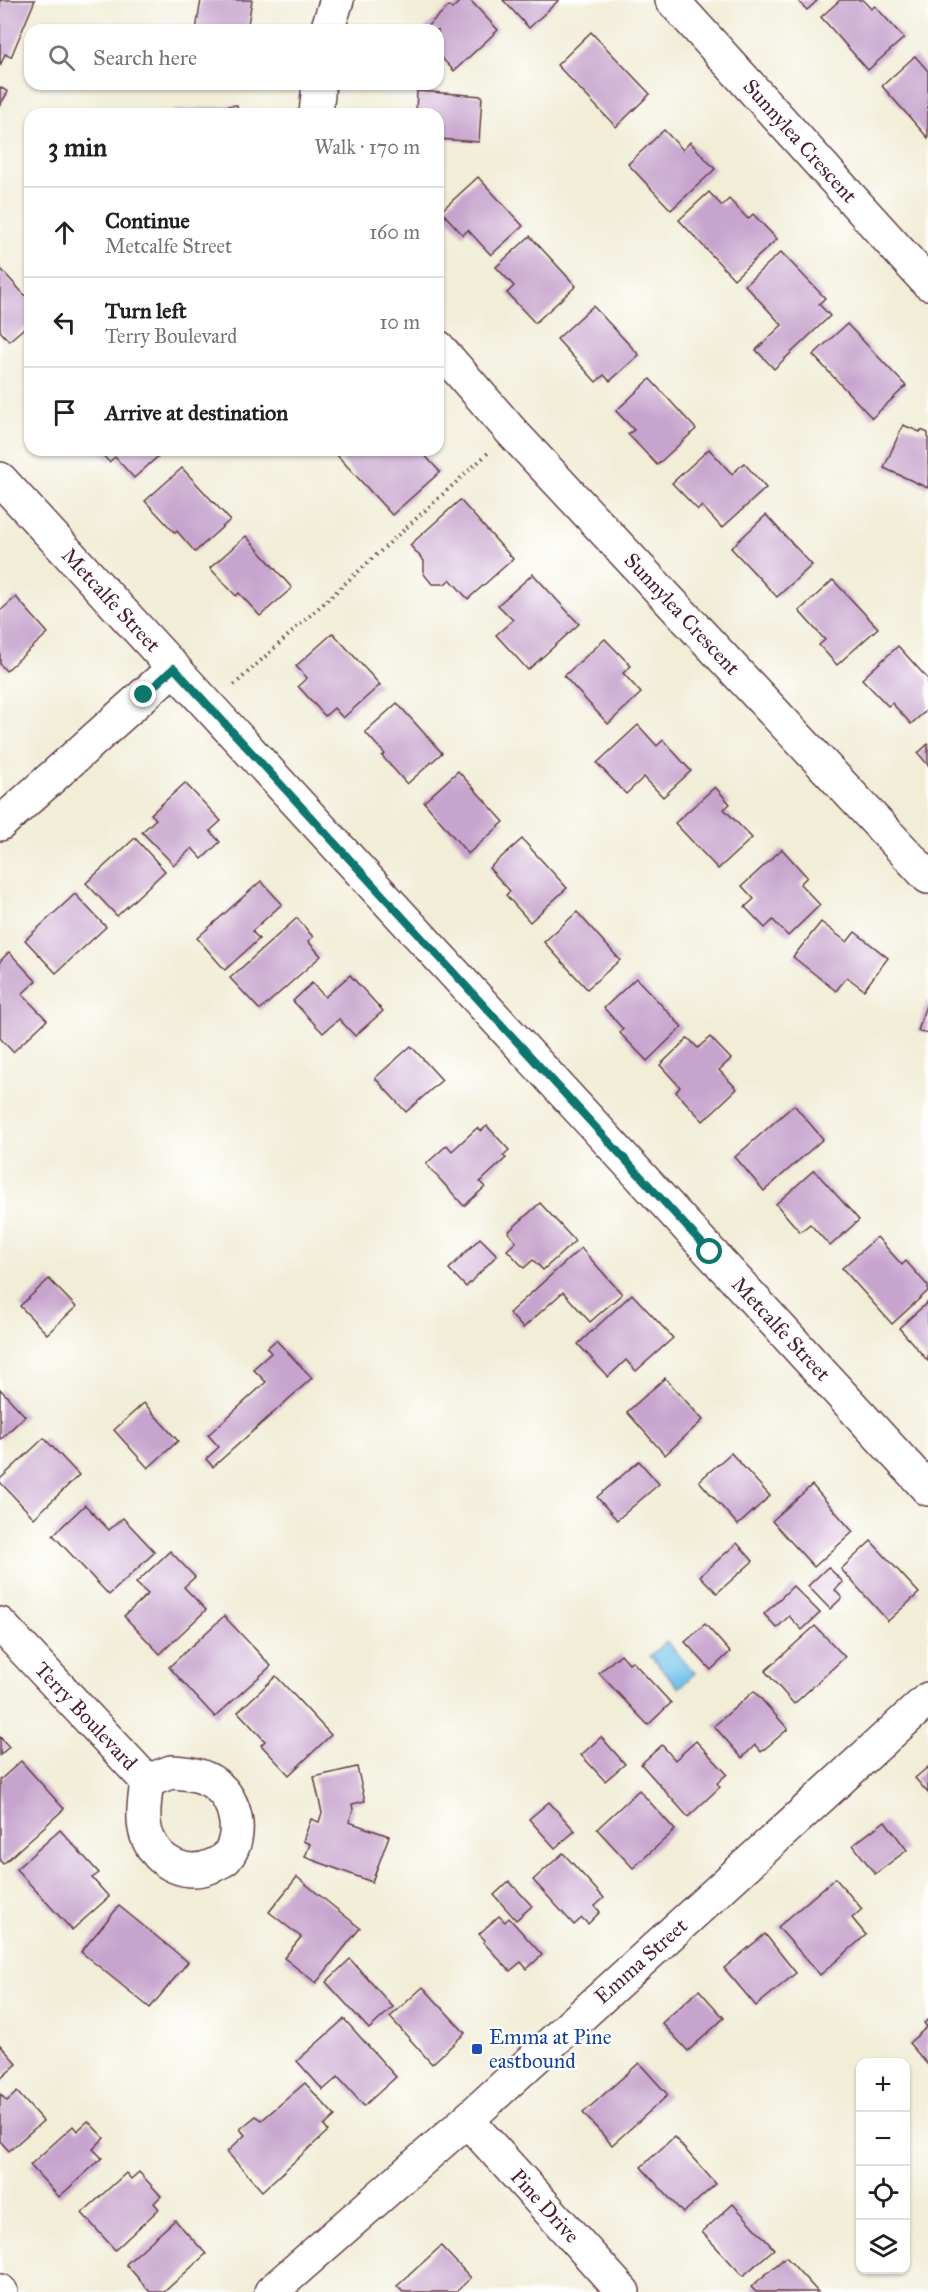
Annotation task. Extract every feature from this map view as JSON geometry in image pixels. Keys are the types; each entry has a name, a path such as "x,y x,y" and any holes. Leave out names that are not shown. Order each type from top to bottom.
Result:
{"street":[{"path":"329,24 337,0"},
{"name":"Sunnylea Crescent","path":"672,0 928,283"},
{"path":"317,108 318,90"},
{"name":"Sunnylea Crescent","path":"444,354 520,440 928,877"},
{"name":"Metcalfe Street","path":"0,479 928,1489"},
{"path":"0,824 174,668"},
{"name":"Terry Boulevard","path":"0,1624 147,1781"},
{"name":"Emma Street","path":"271,2292 467,2120 928,1699"},
{"name":"Pine Drive","path":"467,2120 624,2292"}],"path":[{"path":"234,685 495,446"}],"water":[{"path":"666,1641 695,1673 679,1688 650,1656"}],"building":[{"path":"0,0 35,0 11,57 5,54 0,66"},
{"path":"201,0 252,0 248,24 197,24"},
{"path":"461,0 470,0 498,30 454,71 444,60 444,24 430,24 449,6 452,9"},
{"path":"503,0 559,0 529,28"},
{"path":"797,0 818,0 807,10"},
{"path":"840,0 863,0 871,9 875,6 904,38 868,70 821,17"},
{"path":"591,32 650,94 616,127 557,65"},
{"path":"915,56 928,71 928,138 882,86"},
{"path":"0,87 8,92 0,105"},
{"path":"417,91 482,96 479,142 444,139 444,108 416,108"},
{"path":"237,105 237,108 205,108"},
{"path":"664,130 683,150 690,142 715,169 671,210 628,164"},
{"path":"478,177 523,226 491,255 468,230 463,235 444,214 444,208"},
{"path":"709,192 722,206 729,199 748,219 753,214 777,239 734,279 679,220"},
{"path":"530,236 576,286 535,323 507,293 514,286 496,267"},
{"path":"781,252 825,298 819,304 830,316 774,369 756,350 782,325 745,285"},
{"path":"0,268 24,294 24,328 9,341 0,331"},
{"path":"593,306 639,355 610,381 604,375 596,382 557,339"},
{"path":"847,324 906,386 872,418 813,355"},
{"path":"650,379 696,429 657,465 628,434 634,430 616,411"},
{"path":"903,425 928,433 928,488 884,468"},
{"path":"709,449 732,474 744,463 766,488 722,528 702,506 698,510 672,483"},
{"path":"104,456 158,456 134,478 115,457 109,462"},
{"path":"338,456 425,456 440,472 392,515"},
{"path":"182,468 230,520 195,552 177,531 175,533 145,501"},
{"path":"460,500 513,559 468,599 450,579 445,584 432,584 424,574 424,561 410,545"},
{"path":"766,515 812,565 777,597 731,548"},
{"path":"246,536 292,588 260,616 239,593 236,596 210,568"},
{"path":"533,574 579,624 528,670 496,635 513,620 498,605"},
{"path":"833,580 878,628 837,665 819,645 825,640 799,611"},
{"path":"16,597 48,633 6,671 0,664 0,611"},
{"path":"333,633 380,685 343,718 334,708 325,716 298,686 307,678 296,666"},
{"path":"605,639 631,666 623,673 641,693 608,724 564,676"},
{"path":"898,646 928,679 928,709 911,724 892,703 888,706 862,679"},
{"path":"397,703 442,753 407,784 382,756 385,754 365,732"},
{"path":"638,725 657,746 663,740 691,771 663,797 644,777 626,794 597,763"},
{"path":"928,744 928,765 918,753"},
{"path":"458,771 504,822 468,854 424,802"},
{"path":"185,783 221,821 210,831 220,842 202,859 192,848 174,865 142,832 156,819 151,814"},
{"path":"715,787 730,804 724,809 752,838 718,869 675,823"},
{"path":"135,838 165,871 117,916 86,883"},
{"path":"522,839 567,888 530,922 506,895 510,891 489,868"},
{"path":"782,849 807,877 800,884 820,905 788,936 773,920 765,928 745,907 754,899 742,886"},
{"path":"261,881 282,904 252,931 259,939 225,970 197,938"},
{"path":"75,894 106,927 56,973 25,940"},
{"path":"577,912 620,960 587,989 544,942"},
{"path":"297,918 313,937 308,941 321,956 260,1010 230,978"},
{"path":"821,922 847,942 855,932 888,958 864,990 847,977 836,991 793,957"},
{"path":"9,952 36,981 22,994 47,1020 13,1052 0,1038 0,961"},
{"path":"350,975 383,1011 355,1036 339,1019 323,1033 293,1001 312,983 325,997"},
{"path":"636,978 682,1027 647,1061 620,1033 623,1029 604,1008"},
{"path":"928,998 928,1033 918,1031"},
{"path":"710,1037 731,1059 719,1070 737,1089 703,1121 676,1092 680,1087 660,1065 688,1038 698,1048"},
{"path":"411,1046 442,1080 406,1112 375,1078"},
{"path":"794,1105 823,1139 764,1191 735,1157"},
{"path":"487,1126 509,1150 503,1156 506,1158 480,1182 485,1187 464,1206 426,1164 447,1145 452,1151 477,1128 481,1131"},
{"path":"814,1170 859,1220 830,1246 810,1224 800,1232 776,1204"},
{"path":"540,1203 575,1241 543,1270 533,1260 524,1268 507,1250 516,1242 508,1232"},
{"path":"877,1237 902,1265 906,1261 928,1286 928,1291 892,1324 842,1268"},
{"path":"480,1238 497,1255 466,1287 449,1269"},
{"path":"581,1248 622,1294 590,1322 563,1292 523,1328 509,1313"},
{"path":"49,1279 76,1307 47,1334 20,1306"},
{"path":"632,1294 673,1338 636,1371 626,1360 608,1377 578,1344"},
{"path":"928,1302 928,1361 899,1328"},
{"path":"276,1340 312,1378 213,1467 206,1459 219,1447 208,1435 266,1382 253,1369 271,1353 267,1348"},
{"path":"665,1378 703,1420 665,1455 627,1412"},
{"path":"0,1389 25,1416 0,1440"},
{"path":"144,1403 178,1441 148,1468 114,1430"},
{"path":"44,1438 79,1475 34,1518 0,1482 0,1479"},
{"path":"731,1453 770,1496 738,1525 699,1481"},
{"path":"639,1461 659,1484 617,1520 597,1497"},
{"path":"812,1485 853,1532 814,1567 772,1521"},
{"path":"85,1505 109,1530 123,1518 155,1552 109,1595 53,1535"},
{"path":"871,1541 919,1593 888,1621 841,1569"},
{"path":"737,1543 753,1561 717,1593 700,1576"},
{"path":"170,1551 195,1577 184,1587 206,1610 160,1654 124,1616 148,1594 136,1583"},
{"path":"828,1567 843,1582 835,1590 842,1598 830,1609 808,1586"},
{"path":"793,1586 820,1613 802,1630 789,1616 777,1628 764,1614"},
{"path":"224,1616 271,1666 215,1717 169,1667"},
{"path":"705,1624 730,1652 711,1670 685,1642"},
{"path":"815,1626 845,1657 794,1704 765,1671"},
{"path":"621,1654 629,1663 632,1661 671,1703 648,1725 599,1673"},
{"path":"276,1676 331,1735 289,1775 261,1745 265,1741 238,1712"},
{"path":"754,1691 788,1729 761,1752 755,1745 742,1758 714,1726"},
{"path":"0,1737 9,1747 0,1755"},
{"path":"601,1737 625,1764 605,1781 581,1755"},
{"path":"696,1741 727,1774 717,1783 720,1787 688,1817 641,1764 662,1745 675,1760"},
{"path":"21,1761 64,1809 3,1864 0,1861 0,1780"},
{"path":"357,1767 365,1801 352,1804 353,1810 349,1822 389,1836 372,1882 305,1857 310,1844 303,1841 311,1819 319,1822 322,1813 314,1777"},
{"path":"928,1767 928,1793 915,1778"},
{"path":"639,1790 675,1830 633,1868 597,1829"},
{"path":"549,1802 575,1831 555,1848 529,1819"},
{"path":"885,1821 907,1850 875,1874 853,1845"},
{"path":"60,1830 99,1873 92,1878 109,1897 72,1930 16,1869"},
{"path":"563,1853 604,1898 595,1906 600,1912 588,1924 582,1918 574,1925 533,1880"},
{"path":"297,1877 360,1928 316,1983 284,1958 301,1937 269,1912"},
{"path":"835,1878 862,1909 852,1918 866,1935 820,1975 778,1927"},
{"path":"509,1881 532,1906 516,1920 494,1895"},
{"path":"119,1906 188,1962 150,2008 81,1952"},
{"path":"499,1916 505,1922 509,1918 542,1955 527,1969 521,1962 510,1971 483,1942 485,1940 479,1934"},
{"path":"765,1934 796,1973 756,2006 724,1968"},
{"path":"350,1959 393,2007 369,2029 326,1982"},
{"path":"423,1987 465,2033 432,2064 390,2017"},
{"path":"699,1990 724,2018 688,2051 662,2023"},
{"path":"344,2019 396,2077 364,2106 338,2077 323,2090 297,2061"},
{"path":"928,2020 928,2065 909,2043 927,2027 924,2023"},
{"path":"0,2045 17,2064 0,2079"},
{"path":"639,2063 668,2095 612,2145 583,2113"},
{"path":"305,2083 335,2116 324,2126 328,2131 262,2191 227,2152 245,2135 240,2129 256,2116 262,2120"},
{"path":"17,2092 43,2121 9,2151 0,2141 0,2094 7,2101"},
{"path":"88,2121 104,2138 93,2149 102,2158 59,2197 30,2165 73,2126 77,2131"},
{"path":"674,2137 716,2184 683,2213 641,2167"},
{"path":"139,2172 161,2196 154,2203 159,2209 115,2250 82,2213 126,2173 131,2179"},
{"path":"733,2204 774,2249 743,2276 702,2232"},
{"path":"175,2220 206,2254 164,2292 150,2292 126,2264"},
{"path":"441,2246 471,2278 456,2292 403,2292 397,2286"},
{"path":"786,2257 818,2292 756,2292 751,2287"}],"place":[{"name":"Emma at Pine eastbound","path":"477,2049"}],"route":[{"path":"144,695 174,668 710,1252"}]}
